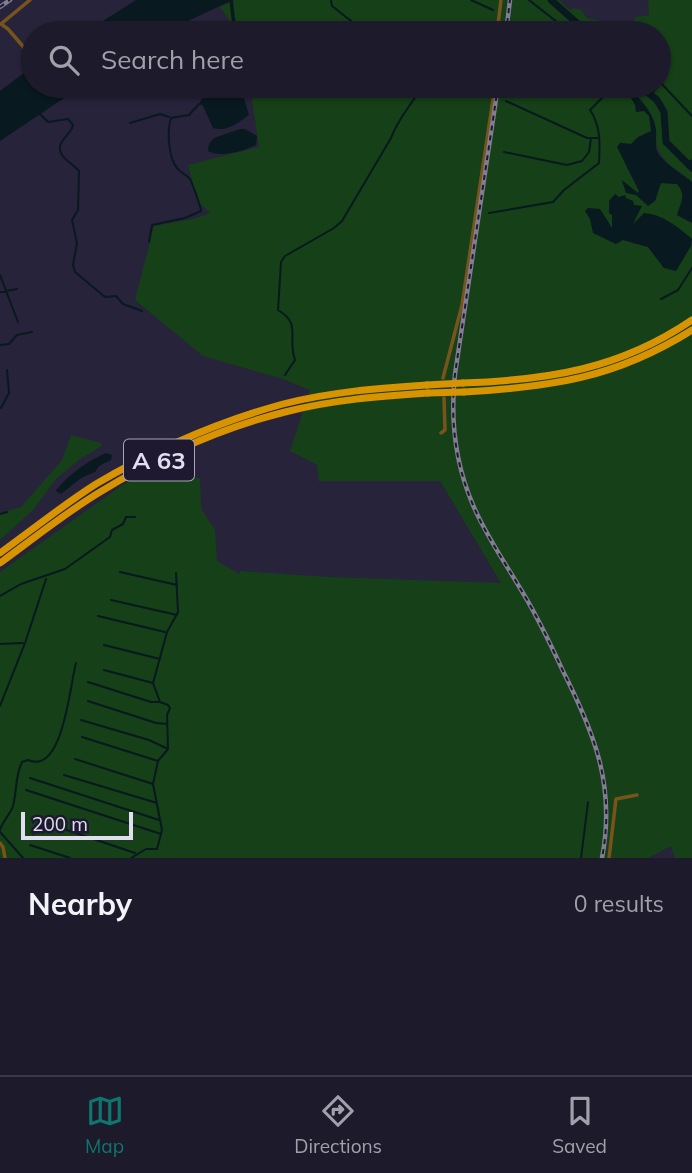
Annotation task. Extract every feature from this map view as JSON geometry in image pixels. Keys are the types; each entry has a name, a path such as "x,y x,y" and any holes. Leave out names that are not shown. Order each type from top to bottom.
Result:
{"highway":[{"name":"A 63","path":"0,563 99,492 162,458 223,431 274,415 338,402 533,379 586,370 635,353 692,320"},
{"name":"A 63","path":"0,552 95,485 158,451 220,425 284,404 385,388 537,386 587,377 638,359 692,330"}],"street":[{"path":"21,44 1,24 30,0"},
{"path":"498,21 501,0"},
{"path":"443,378 462,305 493,98"},
{"path":"441,433 445,430 443,398"},
{"path":"609,858 616,799 637,795"},
{"path":"0,843 5,858"}],"green space":[{"path":"235,0 559,0 570,10 581,10 587,18 602,21 230,21 220,7"},
{"path":"648,0 692,0 692,182 663,158 656,138 638,137 631,144 620,143 627,168 639,191 638,193 621,182 624,186 636,195 655,201 660,183 677,184 682,195 677,215 692,223 692,858 675,858 671,846 648,858 0,858 0,572 138,474 200,478 201,508 215,530 217,561 239,574 240,571 501,583 440,481 319,481 317,465 290,451 310,390 283,379 203,356 135,300 154,226 210,213 197,200 188,165 259,147 252,98 671,98 671,21 633,21 636,17 649,15","holes":["638,212 633,224 636,224 644,213 664,268 648,247 622,240 590,219 607,219 612,229 612,215"]},
{"path":"71,435 101,443 102,446 80,459 56,479 33,510 0,540 0,513 21,507 62,460"}],"shaded area":[{"path":"136,0 233,0 189,21 103,21"},
{"path":"21,75 21,98 64,98 0,141 0,91"},
{"path":"202,98 244,98 249,115 228,128 213,128 203,106 199,104"},
{"path":"631,98 639,98 652,117 659,154 692,182 692,223 677,215 682,195 677,184 661,183 655,201 648,206 636,195 626,193 622,180 638,193 639,191 617,147 620,143 631,144 651,131 649,116 644,111 636,112"},
{"path":"240,129 257,136 256,145 225,154 208,151 214,138"},
{"path":"615,194 619,197 625,195 634,205 642,206 633,224 644,213 651,214 670,222 692,239 691,246 676,271 664,268 648,247 623,240 616,244 593,233 585,211 588,208 600,209 612,228 609,201"},
{"path":"106,453 112,455 111,460 61,494 57,492 73,473"}],"waterway":[{"path":"231,0 234,21"},
{"path":"331,0 332,6 352,21"},
{"path":"471,0 493,10"},
{"path":"529,0 556,21"},
{"path":"551,0 575,21"},
{"path":"671,94 692,116"},
{"path":"285,375 295,360 292,326 278,310 281,262 285,256 342,221 414,98"},
{"path":"489,213 553,202 599,163 598,129 590,110 602,98"},
{"path":"655,98 664,112 666,142 692,168"},
{"path":"506,101 587,138 599,138"},
{"path":"149,242 152,225 185,218 201,211 190,179 178,170 174,163 169,136 171,118 189,115 199,104"},
{"path":"40,114 48,122 68,119 73,125 61,142 60,150 79,171 78,210 72,220 77,243 73,265 75,272 105,297 116,296 123,304 142,311"},
{"path":"130,123 160,114 169,117"},
{"path":"504,152 567,165 582,161 589,152 591,138"},
{"path":"688,163 692,161"},
{"path":"661,299 678,290 692,268"},
{"path":"0,275 18,322"},
{"path":"0,292 17,289"},
{"path":"0,345 9,344 17,335 32,332"},
{"path":"1,408 9,393 7,370"},
{"path":"0,514 7,512"},
{"path":"0,596 21,584 65,569 110,537 112,530 123,524 126,517 135,517"},
{"path":"120,572 177,585"},
{"path":"131,858 146,849 157,849 162,830 153,784 158,761 168,749 167,715 170,708 160,702 153,683 167,632 178,612 176,573"},
{"path":"0,706 46,579"},
{"path":"111,600 177,615"},
{"path":"98,616 165,632"},
{"path":"0,644 23,643"},
{"path":"104,645 160,659"},
{"path":"0,830 13,806 22,762 40,761 49,755 57,742 76,663"},
{"path":"104,670 153,683"},
{"path":"88,682 151,702 160,702"},
{"path":"88,701 156,723 167,724"},
{"path":"81,720 149,740 166,748"},
{"path":"82,737 158,761"},
{"path":"75,759 153,784"},
{"path":"64,775 157,803"},
{"path":"30,778 159,820"},
{"path":"26,790 161,834"},
{"path":"581,858 588,802"},
{"path":"40,821 135,853"},
{"path":"0,832 23,858"},
{"path":"30,845 70,858"}],"railway":[{"path":"0,7 10,0"},
{"path":"507,21 510,0"},
{"path":"496,98 455,374 455,441 462,473 478,516 539,621 584,715 604,783 606,832 602,858"}]}
